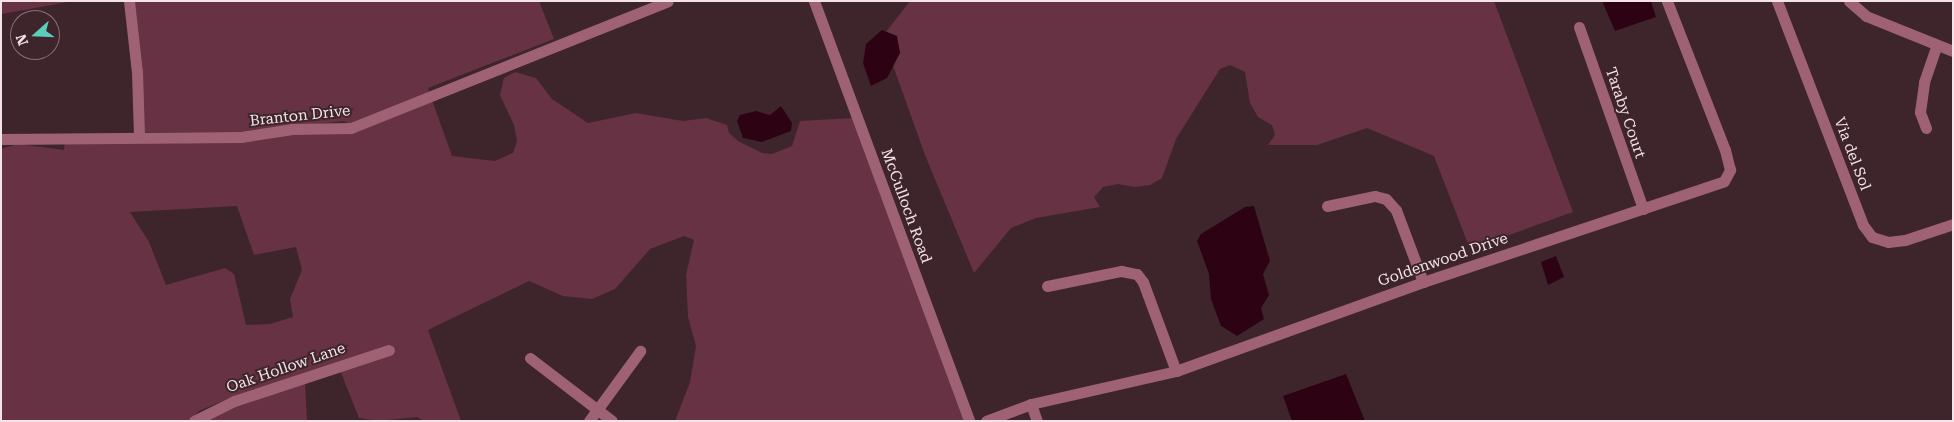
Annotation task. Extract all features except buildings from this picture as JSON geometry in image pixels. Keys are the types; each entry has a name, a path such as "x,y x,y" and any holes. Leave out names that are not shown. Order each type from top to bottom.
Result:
{"street":[{"path":"128,1 136,72 139,136"},
{"name":"Branton Drive","path":"1,139 139,136 241,137 292,129 351,128 668,1"},
{"name":"McCulloch Road","path":"814,1 969,421"},
{"name":"Goldenwood Drive","path":"986,421 1031,404 1176,372 1423,282 1724,181 1730,170 1668,1"},
{"name":"Via del Sol","path":"1777,1 1863,225 1872,236 1888,242 1905,240 1953,224"},
{"path":"1849,1 1866,16 1936,47 1953,51"},
{"name":"Taraby Court","path":"1578,27 1643,209"},
{"path":"1926,128 1920,112 1924,82 1936,47"},
{"path":"1327,206 1375,196 1386,199 1396,210 1423,282"},
{"path":"1047,286 1121,270 1137,274 1143,282 1176,372"},
{"name":"Oak Hollow Lane","path":"194,421 234,401 389,350"},
{"path":"589,421 640,351"},
{"path":"530,358 598,408 612,421"},
{"path":"1031,404 1037,421"}],"shaded area":[{"path":"1,1 73,1 24,10 10,10 10,13 2,14"},
{"path":"133,1 539,1 554,39 428,88 429,92 350,124 344,121 245,132 143,132"},
{"path":"910,1 1494,1 1573,212 1470,249 1434,156 1367,128 1317,145 1268,145 1275,135 1272,125 1258,117 1250,103 1245,72 1230,65 1220,69 1176,139 1162,178 1150,185 1135,187 1118,184 1103,187 1094,197 1100,207 1036,218 1011,228 974,273 925,155 890,57 886,32"},
{"path":"1602,1 1651,1 1656,17 1615,31"},
{"path":"882,30 897,36 900,53 887,78 871,86 863,63 866,44"},
{"path":"515,72 536,78 552,99 588,123 636,113 683,121 706,118 727,125 729,133 738,141 762,153 772,154 792,146 800,121 853,118 965,421 675,421 690,382 696,346 688,317 686,275 694,240 684,236 650,249 615,289 592,299 563,296 529,281 428,330 461,421 424,421 417,417 379,421 359,418 340,370 394,352 392,345 232,397 199,411 189,421 1,421 1,149 18,144 64,150 65,141 351,132 432,100 452,156 495,161 513,153 517,141 514,125 500,95 504,78","holes":["237,206 254,255 296,247 302,270 290,299 293,317 270,324 246,325 234,274 225,268 166,285 149,242 130,212"]},
{"path":"781,106 792,123 791,131 762,142 743,138 737,121 740,115 756,111 770,115"},
{"path":"1254,206 1270,261 1263,274 1269,295 1261,308 1264,319 1237,336 1221,326 1211,299 1209,274 1197,241 1201,234 1245,207"},
{"path":"1556,256 1564,277 1548,285 1541,262"},
{"path":"1346,374 1365,421 1292,421 1283,396"},
{"path":"305,381 307,421 200,421 235,404"}]}
